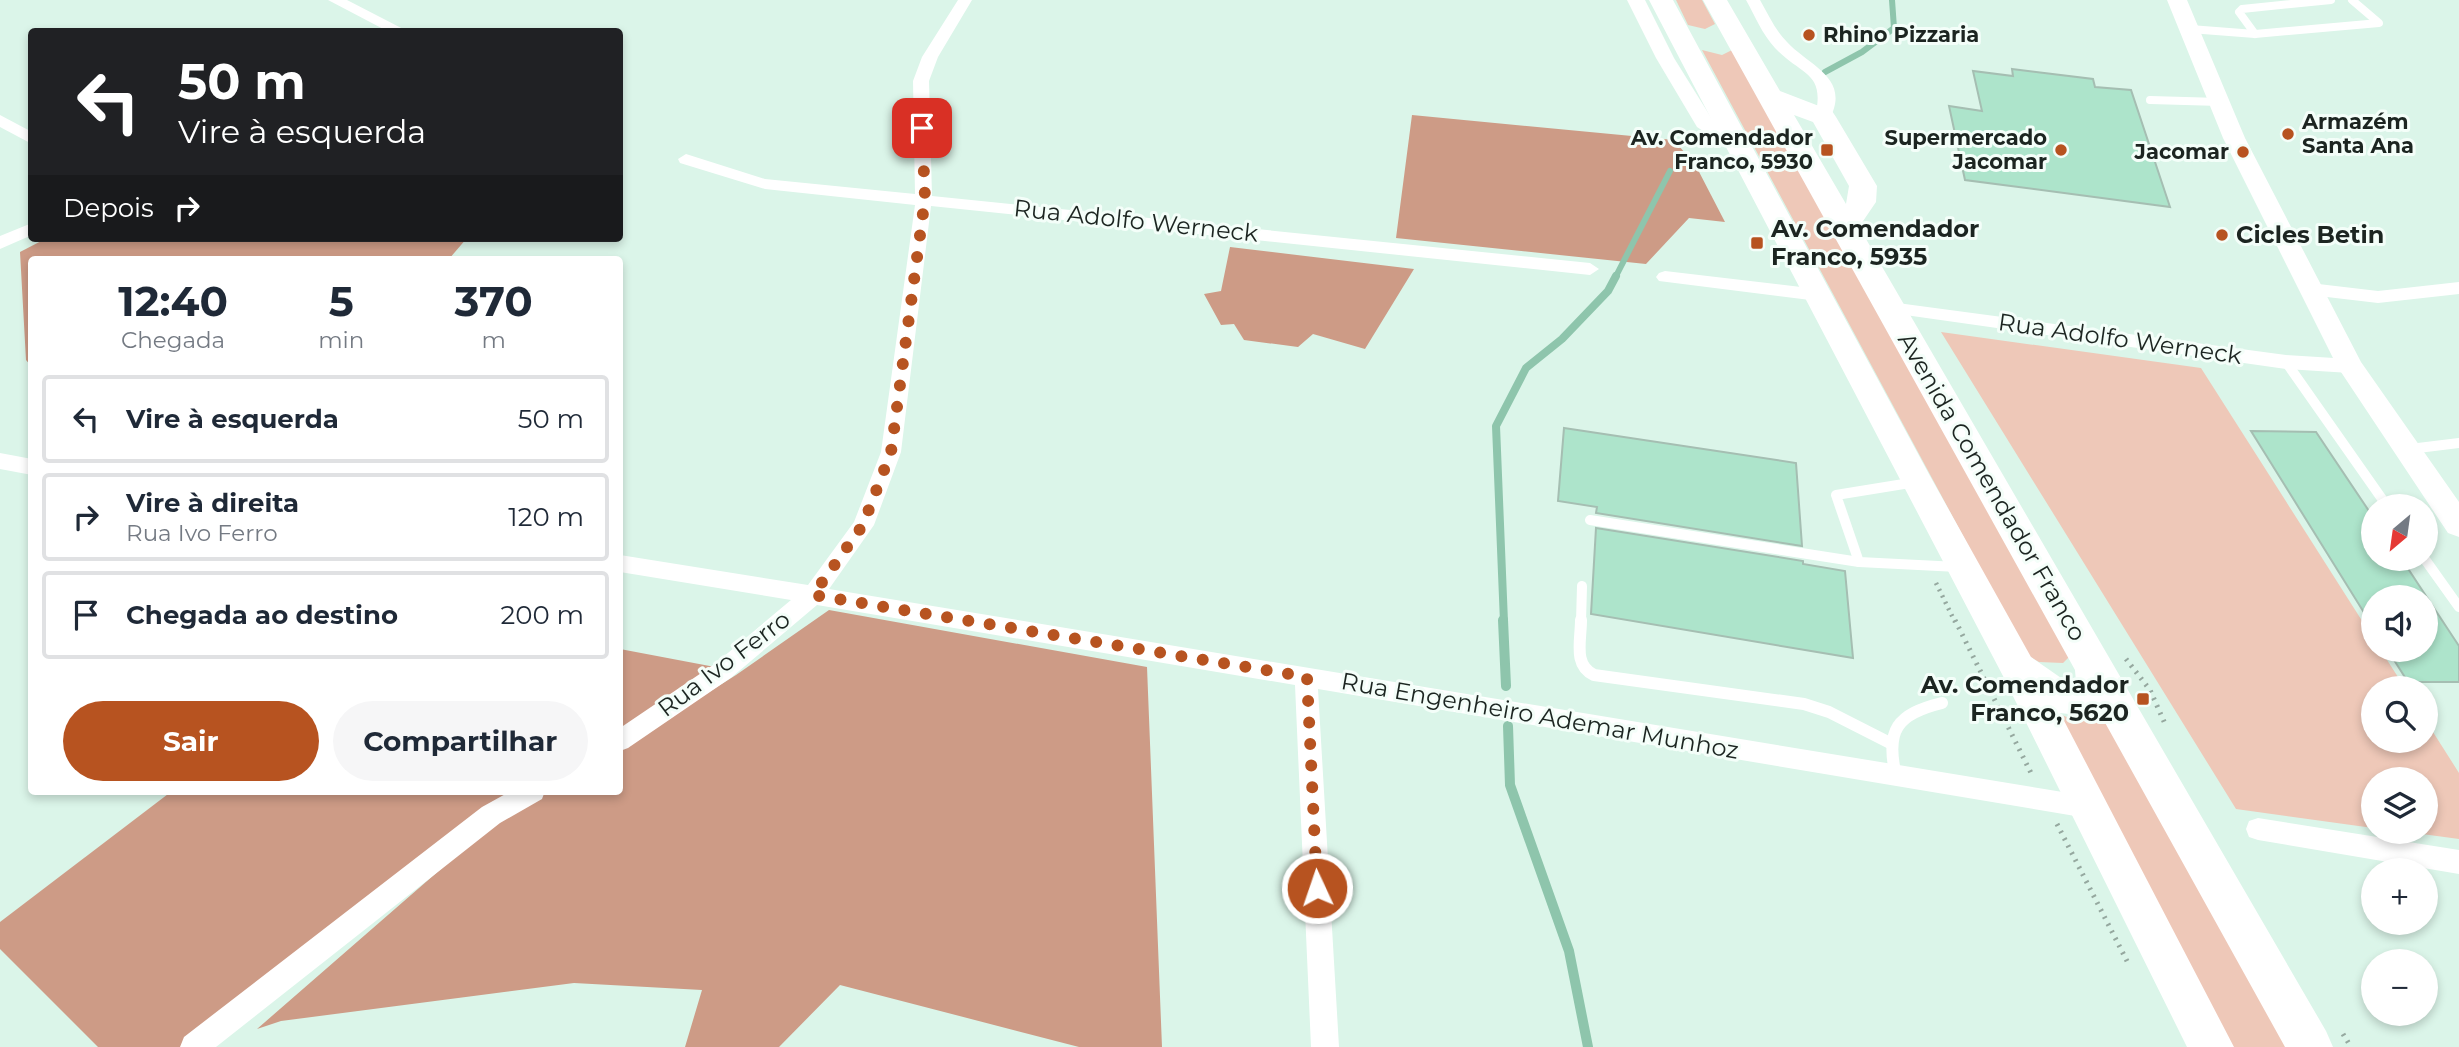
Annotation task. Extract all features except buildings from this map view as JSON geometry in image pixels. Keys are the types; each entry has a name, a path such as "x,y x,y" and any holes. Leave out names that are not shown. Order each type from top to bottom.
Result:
{"highway":[{"path":"1661,0 2016,666 2072,816 2211,1047"},
{"name":"Avenida Comendador Franco","path":"1715,0 1719,42 1769,96 2310,1047"},
{"path":"1680,36 1697,44 1719,42"},
{"path":"1769,96 1822,117 1863,186 1862,202 1844,227"},
{"path":"2016,666 2041,687 2057,696 2073,700 2089,696 2096,687 2094,667"}],"main road":[{"path":"2177,0 2234,138 2350,366 2459,524"}],"street":[{"path":"335,0 394,28"},
{"name":"Rua Ivo Ferro","path":"623,739 724,670 813,595 863,525 891,452 925,198 921,81 930,57 965,0"},
{"path":"1636,0 1665,58 1704,123 1737,145"},
{"path":"1753,0 1775,38 1786,50 1820,75 1827,86 1828,101 1822,117"},
{"path":"0,120 28,137"},
{"name":"Rua Adolfo Werneck","path":"686,159 765,184 925,198 1590,268"},
{"path":"0,243 28,230"},
{"path":"1665,277 1818,295"},
{"path":"2310,289 2378,297 2459,288"},
{"name":"Rua Adolfo Werneck","path":"1890,308 2286,362 2350,366"},
{"path":"0,461 28,466"},
{"name":"Rua Engenheiro Ademar Munhoz","path":"623,563 1896,776 2072,816"},
{"path":"1307,677 1325,1047"},
{"path":"194,1047 491,815 526,795"},
{"path":"2258,829 2459,862"}],"lane":[{"path":"2255,34 2239,12 2242,9 2331,0"},
{"path":"2190,29 2255,34 2379,23 2352,0"},
{"path":"2150,100 2220,102"},
{"path":"2286,362 2379,494"},
{"path":"2407,450 2459,443"},
{"path":"1859,562 1836,495 1916,482"},
{"path":"1590,520 1859,562 1961,567"},
{"path":"2433,571 2459,607"},
{"path":"1581,586 1580,663 1584,670 1594,675 1804,704 1829,712 1891,743"},
{"path":"1896,776 1891,743 1905,717 1914,710 1942,703"}],"path":[{"path":"2072,816 2133,973"}],"shaded area":[{"path":"1676,0 1702,0 1715,24 1705,29 1688,25"},
{"path":"1734,49 2072,654 2063,663 2039,662 2027,655 1702,50 1722,55"},
{"path":"1412,115 1674,140 1696,166 1725,222 1689,218 1646,264 1396,238"},
{"path":"39,242 464,242 452,256 28,256 28,362 20,252"},
{"path":"1230,247 1414,269 1365,349 1313,334 1298,347 1244,340 1234,324 1221,325 1204,294 1221,291"},
{"path":"1941,332 2201,368 2361,619 2361,662 2388,662 2397,676 2361,676 2361,753 2438,753 2438,740 2459,773 2459,839 2438,836 2438,767 2361,767 2361,826 2236,809"},
{"path":"829,610 1147,667 1162,1047 1079,1047 840,985 779,1047 685,1047 702,990 574,983 281,1021 257,1029 496,821 540,795 623,795 623,746 736,675"},
{"path":"623,650 715,667 623,729"},
{"path":"2056,712 2069,718 2087,721 2105,712 2292,1047 2230,1047"},
{"path":"167,795 514,795 184,1047 98,1047 0,949 0,922"}],"waterway":[{"path":"1825,72 1862,52 1894,28 1892,0"},
{"path":"1615,278 1670,171"},
{"path":"1504,622 1496,426 1526,368 1562,339 1608,291 1616,276"},
{"path":"1503,620 1506,686"},
{"path":"1508,726 1510,785 1569,951 1588,1047"}],"place":[{"name":"Rhino Pizzaria","path":"1809,35"},
{"name":"Armazém Santa Ana","path":"2288,134"},
{"name":"Av. Comendador Franco, 5930","path":"1827,150"},
{"name":"Supermercado Jacomar","path":"2061,150"},
{"name":"Jacomar","path":"2243,152"},
{"name":"Cicles Betin","path":"2222,235"},
{"name":"Av. Comendador Franco, 5935","path":"1757,243"},
{"name":"Av. Comendador Franco, 5620","path":"2143,699"}],"route":[{"path":"922,128 925,198 891,452 863,525 813,595 1307,677 1317,888"}]}
